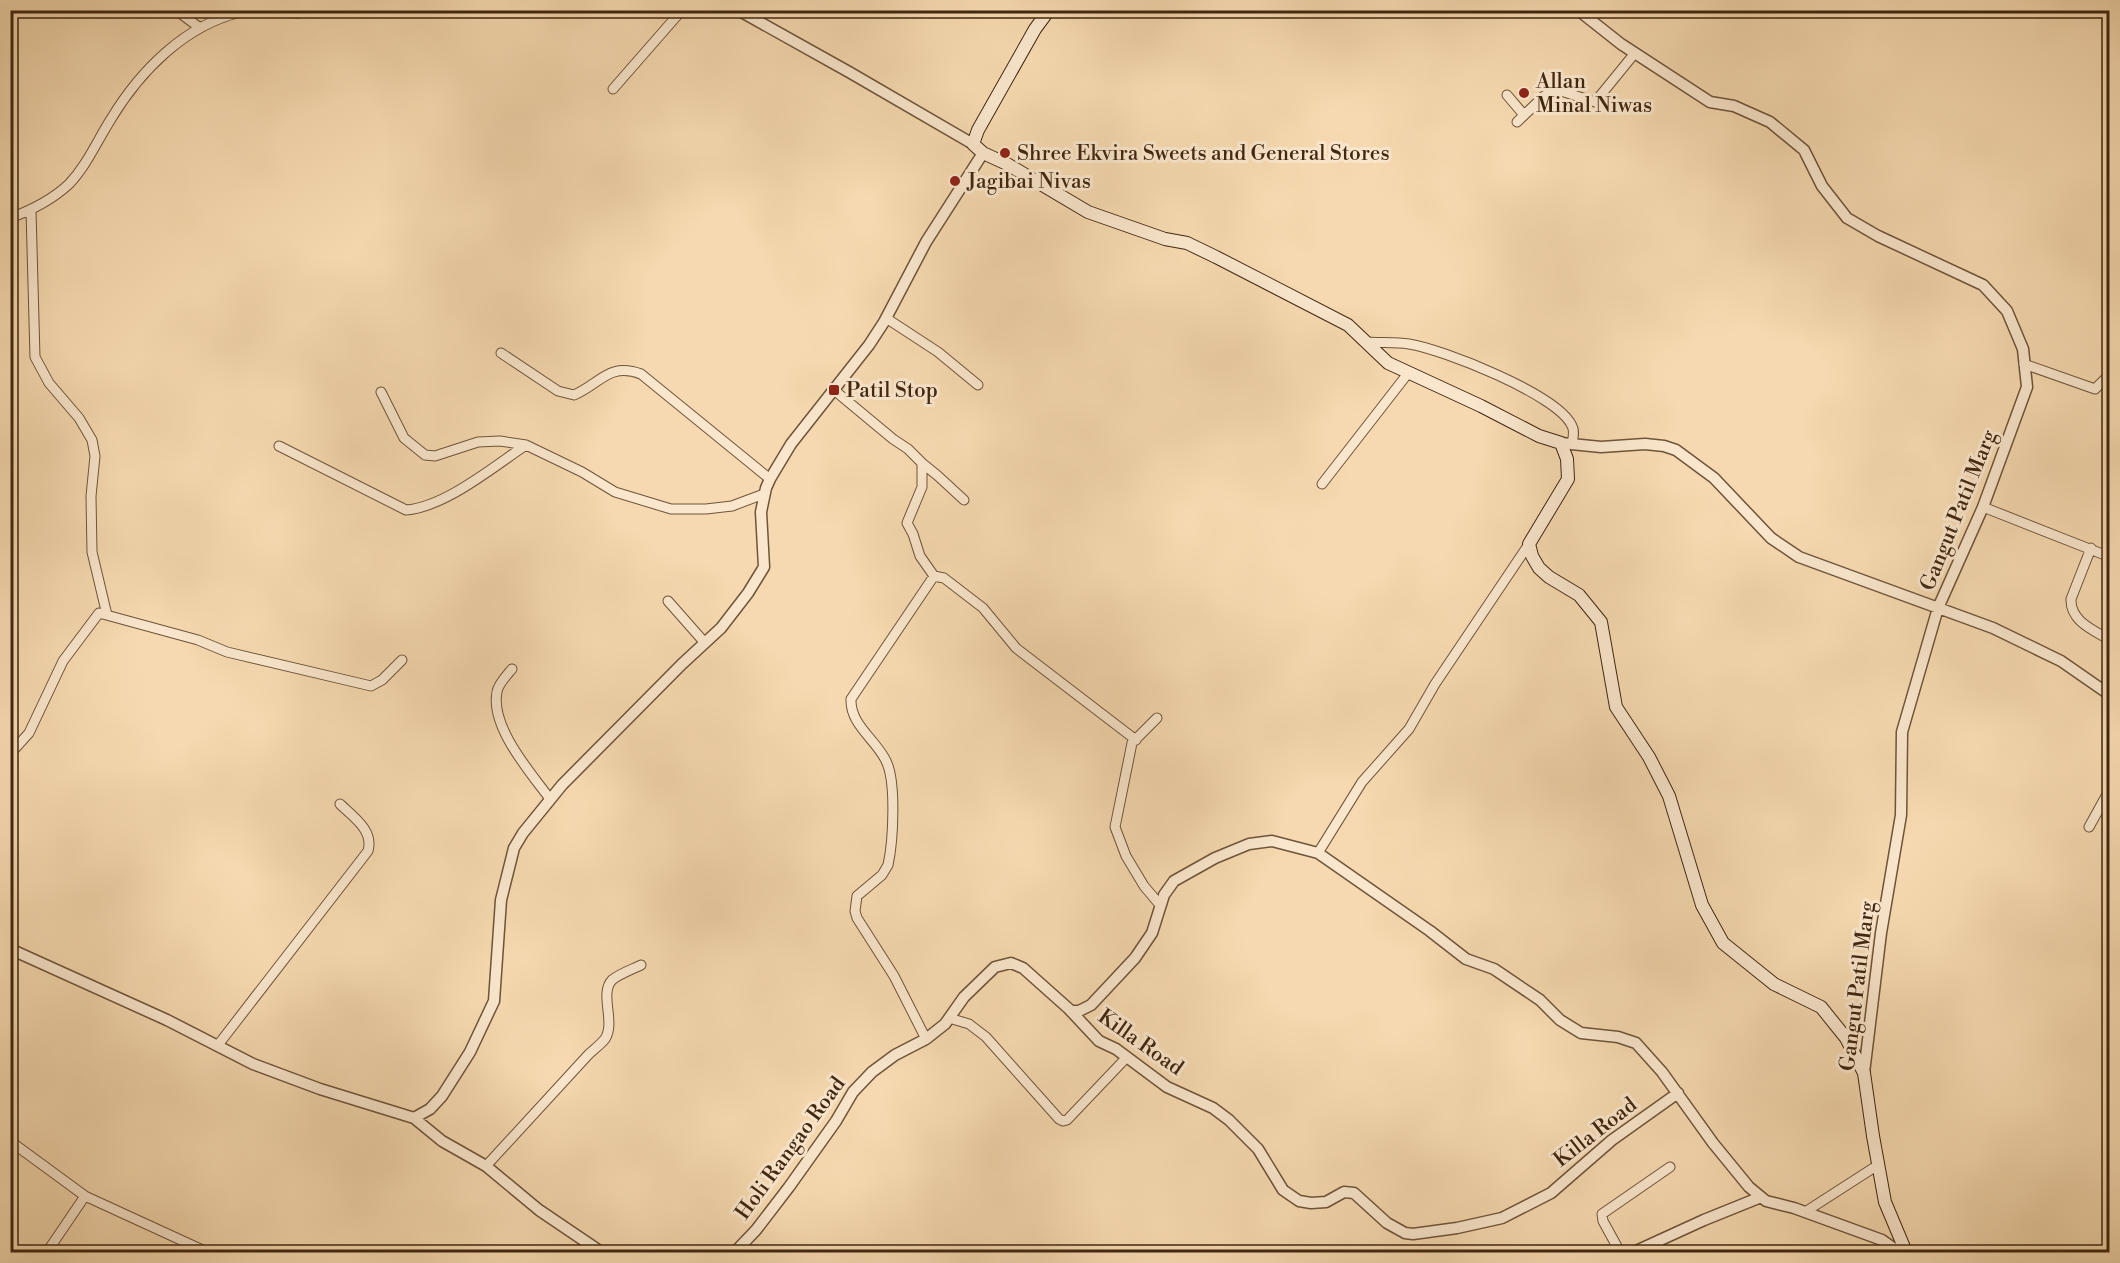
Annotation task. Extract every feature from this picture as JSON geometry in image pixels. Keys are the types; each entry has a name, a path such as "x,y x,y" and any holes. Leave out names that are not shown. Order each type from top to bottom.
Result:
{"main road":[{"path":"1049,10 1035,29 978,130 978,149 1088,212 1165,239 1187,243 1216,257 1348,325 1388,363 1480,405 1539,436 1566,443 1568,479 1529,544 1532,556 1539,568 1579,596 1601,622 1616,707 1649,757 1669,796 1702,905 1723,943 1774,984 1821,1007 1846,1038 1864,1073"},
{"name":"Gangut Patil Marg","path":"1864,1073 1886,1202 1906,1252"}],"street":[{"path":"176,10 200,28"},
{"path":"10,218 31,211 68,184 93,153 125,98 163,54 200,28 243,12 300,13 307,10"},
{"path":"614,89 682,10"},
{"path":"414,1118 430,1109 442,1096 471,1052 494,1001 501,900 514,848 523,833 585,761 721,628 748,593 764,567 761,512 764,494 770,479 791,444 869,345 978,149 849,72 738,10"},
{"name":"Gangut Patil Marg","path":"1578,10 1620,44 1710,102 1734,106 1770,122 1804,150 1822,186 1847,218 1878,236 1983,285 2007,311 2023,349 2027,387 1983,507 1938,608 1902,732 1900,814 1881,933 1864,1073"},
{"path":"1507,95 1520,119 1544,96 1558,90 1595,102 1635,53"},
{"path":"31,211 35,357 49,383 79,418 92,440 95,456 91,496 92,552 107,615"},
{"path":"886,318 938,352 978,385"},
{"path":"1367,342 1410,344 1476,365 1531,390 1553,406 1574,428 1566,443 1600,447 1645,444 1676,450 1714,478 1771,538 1799,557 1993,628 2061,661 2109,695"},
{"path":"501,353 558,391 574,395 618,369 631,370 640,374 770,479"},
{"path":"2024,364 2095,389 2109,374"},
{"path":"1322,484 1409,372"},
{"path":"834,390 908,449 964,500"},
{"path":"381,392 404,438 425,455 435,456 478,442 500,441 526,445 582,472 615,492 671,509 732,506 764,494"},
{"path":"279,446 406,510 417,509 445,499 526,445"},
{"path":"922,463 922,487 907,523 920,556 934,576 944,578 983,608 1016,648 1136,740"},
{"path":"1983,507 2109,557"},
{"path":"1318,853 1362,782 1409,729 1435,684 1529,544"},
{"path":"2091,548 2071,607 2075,616 2083,624 2109,640"},
{"path":"926,1039 894,976 857,918 855,911 857,896 882,875 888,865 893,784 886,759 855,719 851,699 934,576"},
{"path":"668,601 705,643"},
{"path":"10,754 29,733 63,661 99,613 198,640 227,652 371,686 382,680 402,660"},
{"path":"512,669 497,691 497,713 517,754 550,800"},
{"path":"1157,718 1132,743 1114,827 1126,856 1144,886 1160,905"},
{"path":"2089,827 2109,789"},
{"path":"219,1045 368,851 370,838 366,830 340,804"},
{"name":"Killa Road","path":"1072,1011 1079,1011 1091,1005 1135,958 1152,933 1164,895 1174,881 1215,858 1249,844 1272,841 1318,853 1430,931 1466,959 1494,969 1540,1000 1560,1020 1581,1033 1618,1037 1636,1043 1662,1072 1720,1152 1749,1187 1766,1201 1805,1212 1882,1240 1899,1252"},
{"path":"10,949 219,1045 253,1064 320,1089 414,1118 442,1141 486,1166 540,1210 602,1252"},
{"name":"Holi Rangao Road","path":"735,1252 756,1230 789,1187 836,1120 852,1092 872,1072 926,1039 945,1024 964,997 995,967 1011,963 1023,968 1072,1011"},
{"path":"486,1166 605,1038 609,1027 608,988 612,980 641,965"},
{"name":"Killa Road","path":"1072,1011 1099,1041 1116,1049 1167,1087 1213,1108 1229,1120 1258,1149 1283,1190 1299,1201 1326,1202 1344,1192 1354,1192 1388,1222 1405,1233 1457,1228 1502,1218 1521,1209 1551,1193 1612,1140 1678,1093"},
{"path":"950,1018 969,1024 986,1037 1063,1121 1067,1120 1127,1057"},
{"path":"10,1141 85,1196 195,1250 207,1252"},
{"path":"1805,1212 1878,1165"},
{"path":"1620,1252 1603,1221 1602,1214 1670,1167"},
{"path":"47,1252 85,1196"},
{"path":"1634,1252 1659,1247 1761,1197"},
{"path":"2106,1252 2109,1248"}],"place":[{"name":"Allan Minal Niwas","path":"1524,93"},
{"name":"Shree Ekvira Sweets and General Stores","path":"1005,153"},
{"name":"Jagibai Nivas","path":"955,181"},
{"name":"Patil Stop","path":"834,390"}]}
